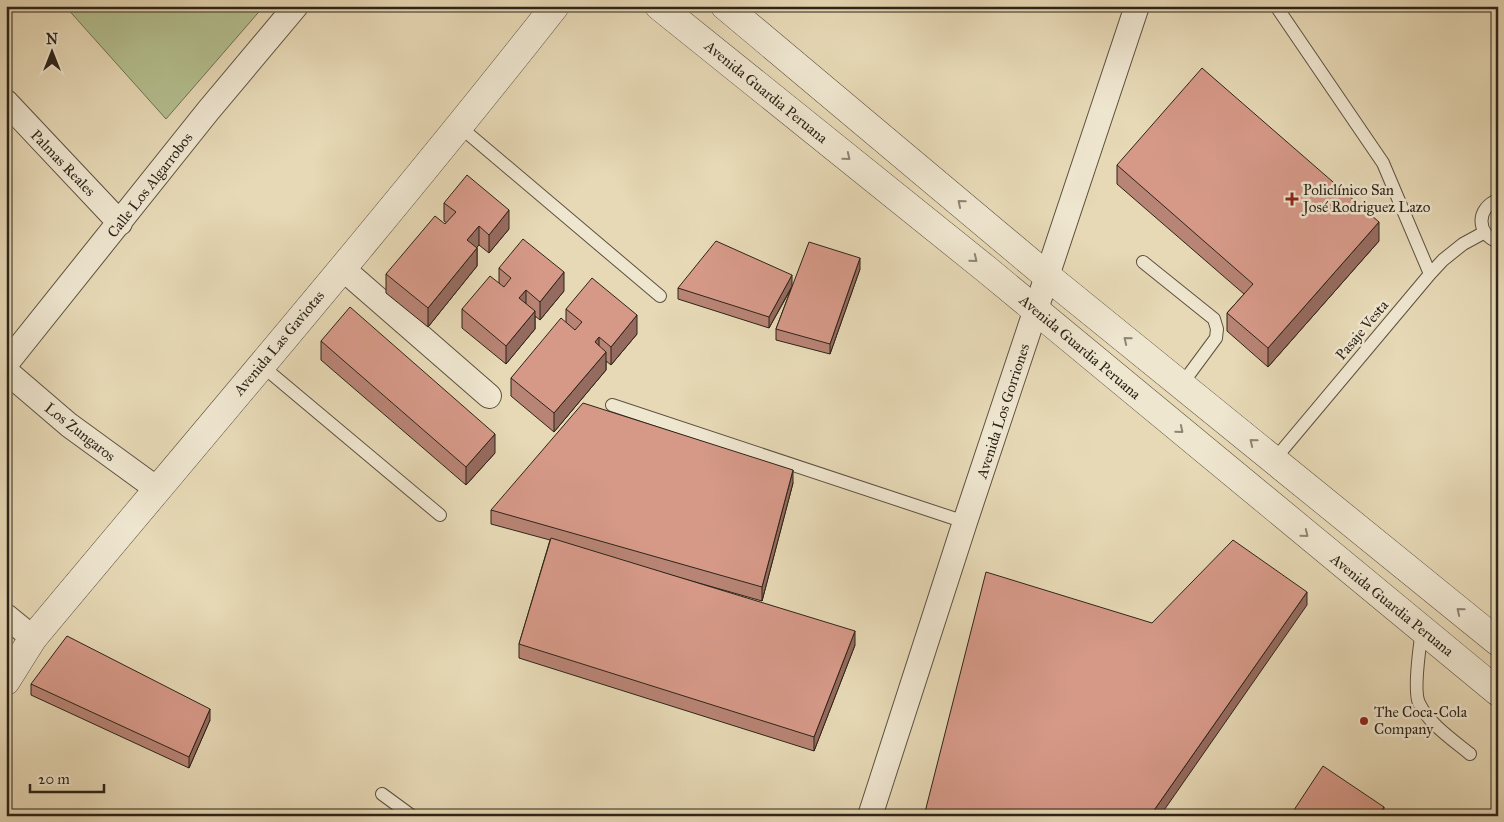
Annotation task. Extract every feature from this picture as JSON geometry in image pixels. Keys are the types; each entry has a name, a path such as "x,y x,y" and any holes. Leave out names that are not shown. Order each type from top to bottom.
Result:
{"street":[{"name":"Calle Los Algarrobos","path":"6,364 208,111 296,6"},
{"name":"Avenida Las Gaviotas","path":"6,681 33,638 342,268 555,6"},
{"name":"Avenida Guardia Peruana","path":"659,6 986,269 1498,692"},
{"path":"725,6 1047,276 1498,642"},
{"name":"Avenida Los Gorriones","path":"870,816 1137,6"},
{"name":"Palmas Reales","path":"6,102 120,223"},
{"path":"342,268 489,396"},
{"name":"Los Zungaros","path":"6,371 69,425 156,490"},
{"path":"1156,411 1182,384"},
{"path":"6,616 33,638"}],"lane":[{"path":"1276,6 1383,163 1430,274"},
{"path":"459,126 660,296"},
{"path":"1498,200 1489,204 1484,210 1482,217 1482,225 1485,232 1489,238 1498,242"},
{"name":"Pasaje Vesta","path":"1274,460 1430,274 1443,260 1463,244 1485,232"},
{"path":"1143,262 1214,319 1217,329 1216,338 1182,384"},
{"path":"261,365 440,516"},
{"path":"612,405 966,522"},
{"path":"1422,630 1417,680 1418,702 1432,722 1470,754"},
{"path":"382,794 412,816"}],"green space":[{"path":"65,6 264,6 166,119"}],"building":[{"path":"1202,68 1379,222 1268,348 1227,313 1253,284 1117,165"},
{"path":"467,175 509,210 489,235 479,226 467,240 477,248 428,308 386,274 435,216 445,224 456,212 444,203"},
{"path":"523,239 564,272 540,302 526,290 519,298 535,311 506,346 462,309 490,276 504,287 511,278 499,268"},
{"path":"716,241 792,275 769,317 678,288"},
{"path":"809,242 860,258 830,344 776,329"},
{"path":"592,278 637,315 611,347 599,337 595,342 606,352 554,413 511,378 561,318 575,330 582,322 566,309"},
{"path":"350,307 495,434 466,467 321,341"},
{"path":"583,403 793,470 762,587 491,510"},
{"path":"551,538 855,631 814,737 519,644"},
{"path":"1233,540 1307,592 1150,816 924,816 986,572 1152,623"},
{"path":"67,636 210,709 189,757 31,684"},
{"path":"1323,766 1384,807 1378,816 1290,816"}],"place":[{"name":"Policlínico San José Rodriguez Lazo","path":"1292,199"},
{"name":"The Coca-Cola Company","path":"1364,721"}]}
